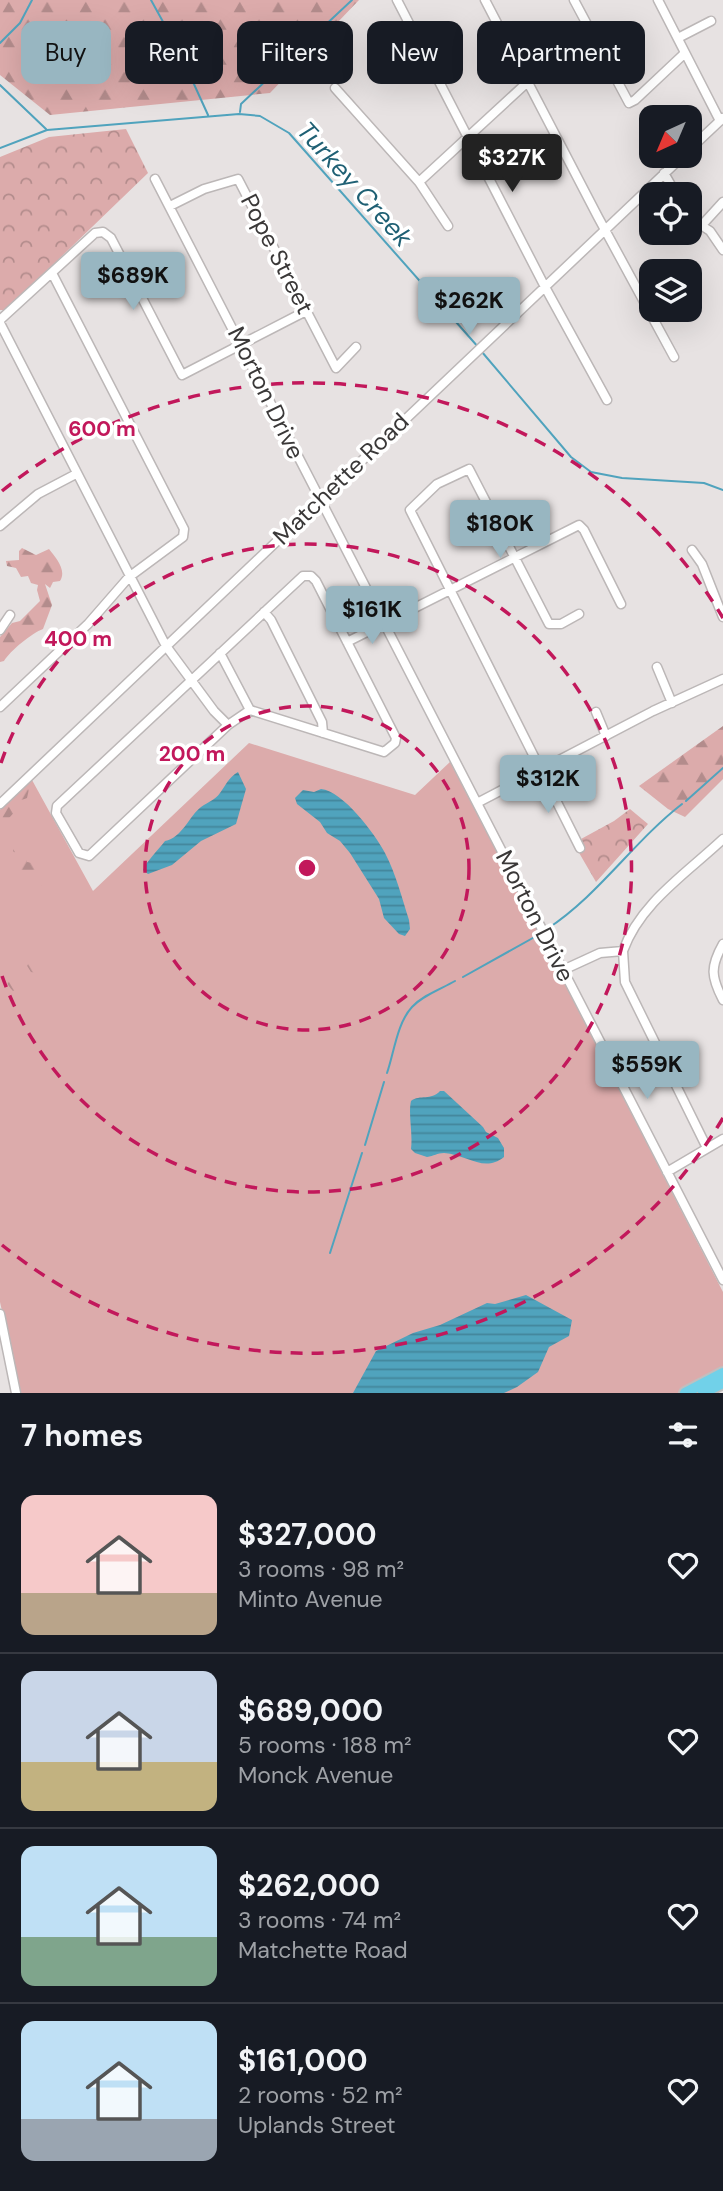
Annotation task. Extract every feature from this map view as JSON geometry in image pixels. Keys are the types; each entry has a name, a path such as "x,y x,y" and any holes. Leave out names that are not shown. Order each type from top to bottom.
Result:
{"main road":[{"path":"685,1393 723,1373"},
{"path":"703,1393 723,1383"}],"street":[{"path":"397,0 545,287 607,400"},
{"path":"485,0 496,21"},
{"path":"574,0 585,21"},
{"path":"658,0 722,119 702,138"},
{"path":"678,38 711,21"},
{"path":"619,84 629,103 685,53"},
{"path":"419,181 526,84"},
{"path":"528,84 674,357"},
{"path":"335,88 419,181 448,226"},
{"name":"Matchette Road","path":"0,803 669,168"},
{"path":"664,173 669,182"},
{"name":"Morton Drive","path":"155,179 723,1280"},
{"name":"Pope Street","path":"170,206 204,189 238,179 336,368 356,347"},
{"path":"723,202 702,225 710,231 723,250"},
{"path":"228,725 166,646 0,322 95,233 103,232 111,238 182,374 306,312"},
{"path":"0,707 88,624 129,577 183,537 184,529 52,273"},
{"path":"579,614 561,624 549,624 470,469 437,484 410,510 580,848"},
{"path":"0,526 38,494 76,474"},
{"path":"347,642 579,525 621,604"},
{"path":"692,550 702,564 723,618"},
{"path":"220,653 250,710 384,751 395,743 396,738 316,581 311,576 303,576 264,612 191,680 57,806 56,813 79,853 89,856 228,725 250,710"},
{"path":"264,612 271,620 322,722 323,733"},
{"path":"0,630 10,615"},
{"path":"657,667 672,703"},
{"path":"477,803 653,711 723,679"},
{"path":"596,712 607,736"},
{"path":"708,1149 625,982 623,951 642,914 722,842"},
{"path":"723,944 716,957 712,980 723,1000"},
{"path":"563,970 600,953 623,951"},
{"path":"667,1172 723,1139"},
{"path":"0,1314 16,1393"}],"green space":[{"path":"0,0 359,0 339,21 237,21 237,84 279,84 270,93 50,115 0,75"},
{"path":"126,129 148,173 6,310 0,310 0,157 49,137"},
{"path":"22,548 36,555 49,549 60,564 62,577 60,581 53,582 50,588 45,584 52,605 43,629 27,638 0,662 0,637 12,623 20,621 40,601 38,585 31,583 28,576 21,577 16,568 7,566 6,561 19,560 19,551"},
{"path":"723,726 723,779 685,817 668,809 639,786"},
{"path":"249,743 415,795 451,761 723,1292 723,1370 678,1393 20,1393 0,1302 0,810 32,780 93,891"},
{"path":"25,787 29,789 27,798 17,802 19,807 0,823 0,810"},
{"path":"630,809 648,824 596,882 578,851 584,846 581,839"},
{"path":"23,839 31,851 26,856 27,862 33,863 43,879 41,886 35,886 30,877 27,879 17,865 20,858 13,851 15,845"},
{"path":"26,944 34,950 42,965 36,973 31,972 21,956"},
{"path":"11,966 19,981 17,989 13,991 3,973 2,967"}],"water":[{"path":"238,772 246,789 236,824 201,841 172,865 148,874 143,870 165,841 176,836 197,811 216,797 229,779"},
{"path":"321,789 339,797 348,805 374,835 385,853 409,920 410,929 405,936 399,934 384,918 379,899 350,853 340,841 327,833 320,822 297,804 295,798 303,790 314,792"},
{"path":"444,1091 486,1132 498,1138 504,1148 504,1157 497,1162 483,1163 444,1153 427,1157 411,1149 411,1101 433,1096"},
{"path":"526,1295 572,1320 569,1336 549,1347 538,1372 517,1387 504,1393 353,1393 376,1351 487,1303 495,1304"}],"waterway":[{"path":"0,43 20,23 32,0"},
{"path":"151,0 178,49 208,115"},
{"path":"240,112 241,104 352,0"},
{"path":"0,85 46,129"},
{"name":"Turkey Creek","path":"0,148 47,130 239,114 260,116 289,133 479,348"},
{"name":"Turkey Creek","path":"482,352 571,457 591,472 622,478 704,483 723,490"},
{"path":"686,801 723,768"},
{"path":"547,929 600,885 682,804"},
{"path":"463,977 540,934"},
{"path":"387,1073 399,1030 412,1007 432,992 455,981"},
{"path":"365,1145 384,1082"},
{"path":"330,1253 362,1153"}]}
